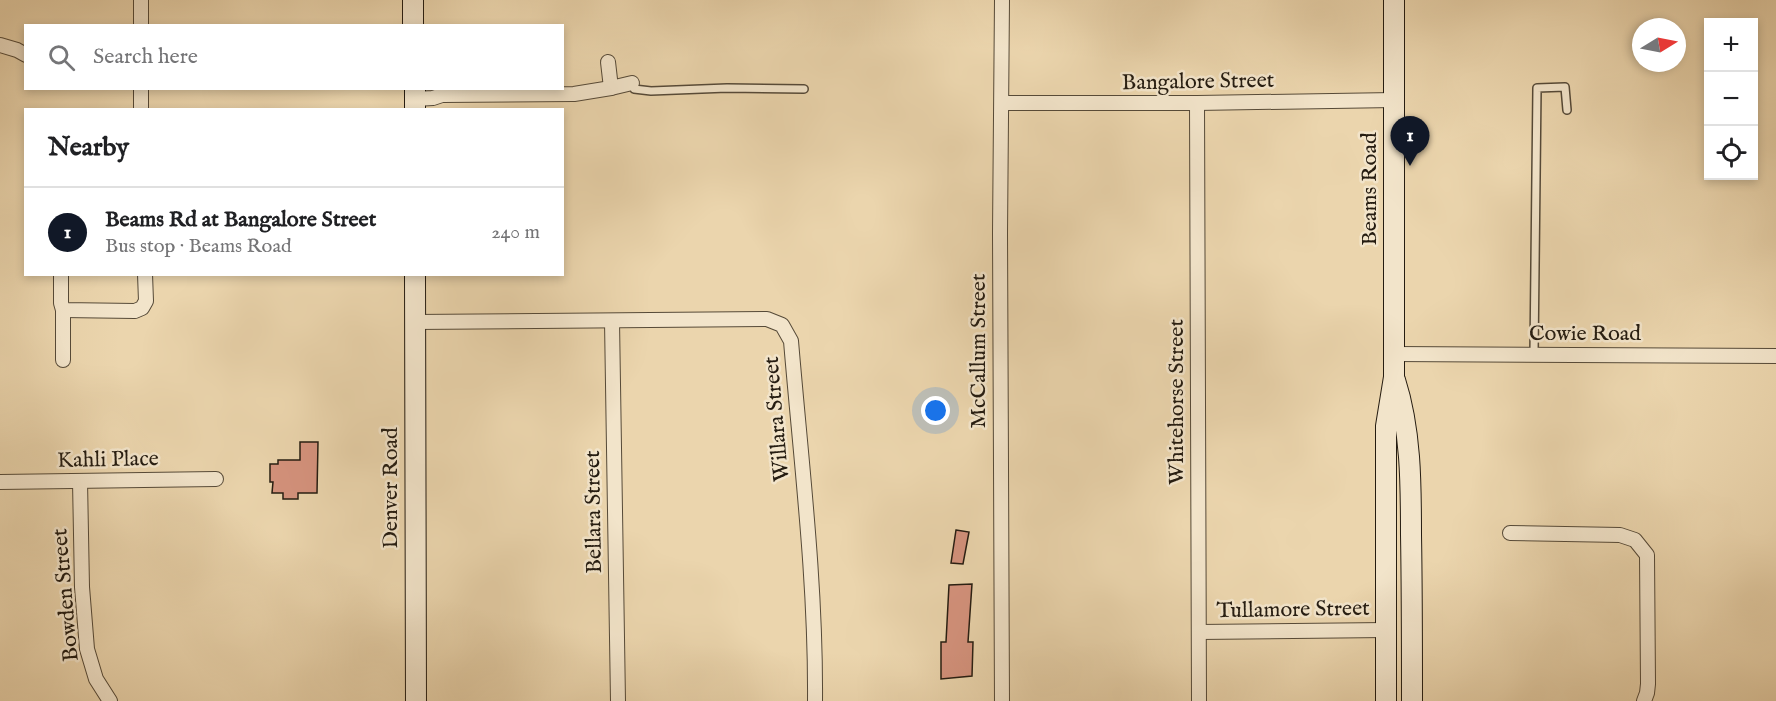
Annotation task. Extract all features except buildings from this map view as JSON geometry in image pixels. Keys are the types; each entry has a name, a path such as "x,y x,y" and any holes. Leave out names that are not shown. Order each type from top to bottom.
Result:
{"main road":[{"path":"412,0 413,24"},
{"name":"Beams Road","path":"1386,701 1386,426 1394,377 1394,0"},
{"name":"Denver Road","path":"415,276 417,701"},
{"name":"Beams Road","path":"1394,377 1403,404 1409,455 1412,701"}],"street":[{"path":"141,0 141,24"},
{"name":"McCallum Street","path":"1002,0 1000,233 1002,701"},
{"path":"0,45 24,55"},
{"path":"608,62 611,88"},
{"path":"415,99 442,95 574,94 632,83"},
{"path":"141,90 141,108"},
{"name":"Bangalore Street","path":"1002,104 1197,104 1394,100"},
{"name":"Whitehorse Street","path":"1197,104 1199,701"},
{"path":"61,276 63,360"},
{"path":"63,310 135,311 142,308 146,301 145,276"},
{"name":"Willara Street","path":"415,322 766,319 782,325 792,341 815,646 815,701"},
{"name":"Bellara Street","path":"612,321 618,701"},
{"name":"Cowie Road","path":"1394,354 1776,356"},
{"name":"Kahli Place","path":"0,482 216,479"},
{"name":"Bowden Street","path":"80,481 82,586 87,649 96,679 110,701"},
{"path":"1510,533 1620,534 1635,540 1647,555 1648,684 1644,701"},
{"name":"Tullamore Street","path":"1199,632 1386,630"}],"lane":[{"path":"632,83 634,89 651,91 727,88 804,89"},
{"path":"1534,354 1537,88 1565,87 1567,110"}],"place":[{"name":"Beams Rd at Bangalore Street","path":"1410,166"}]}
